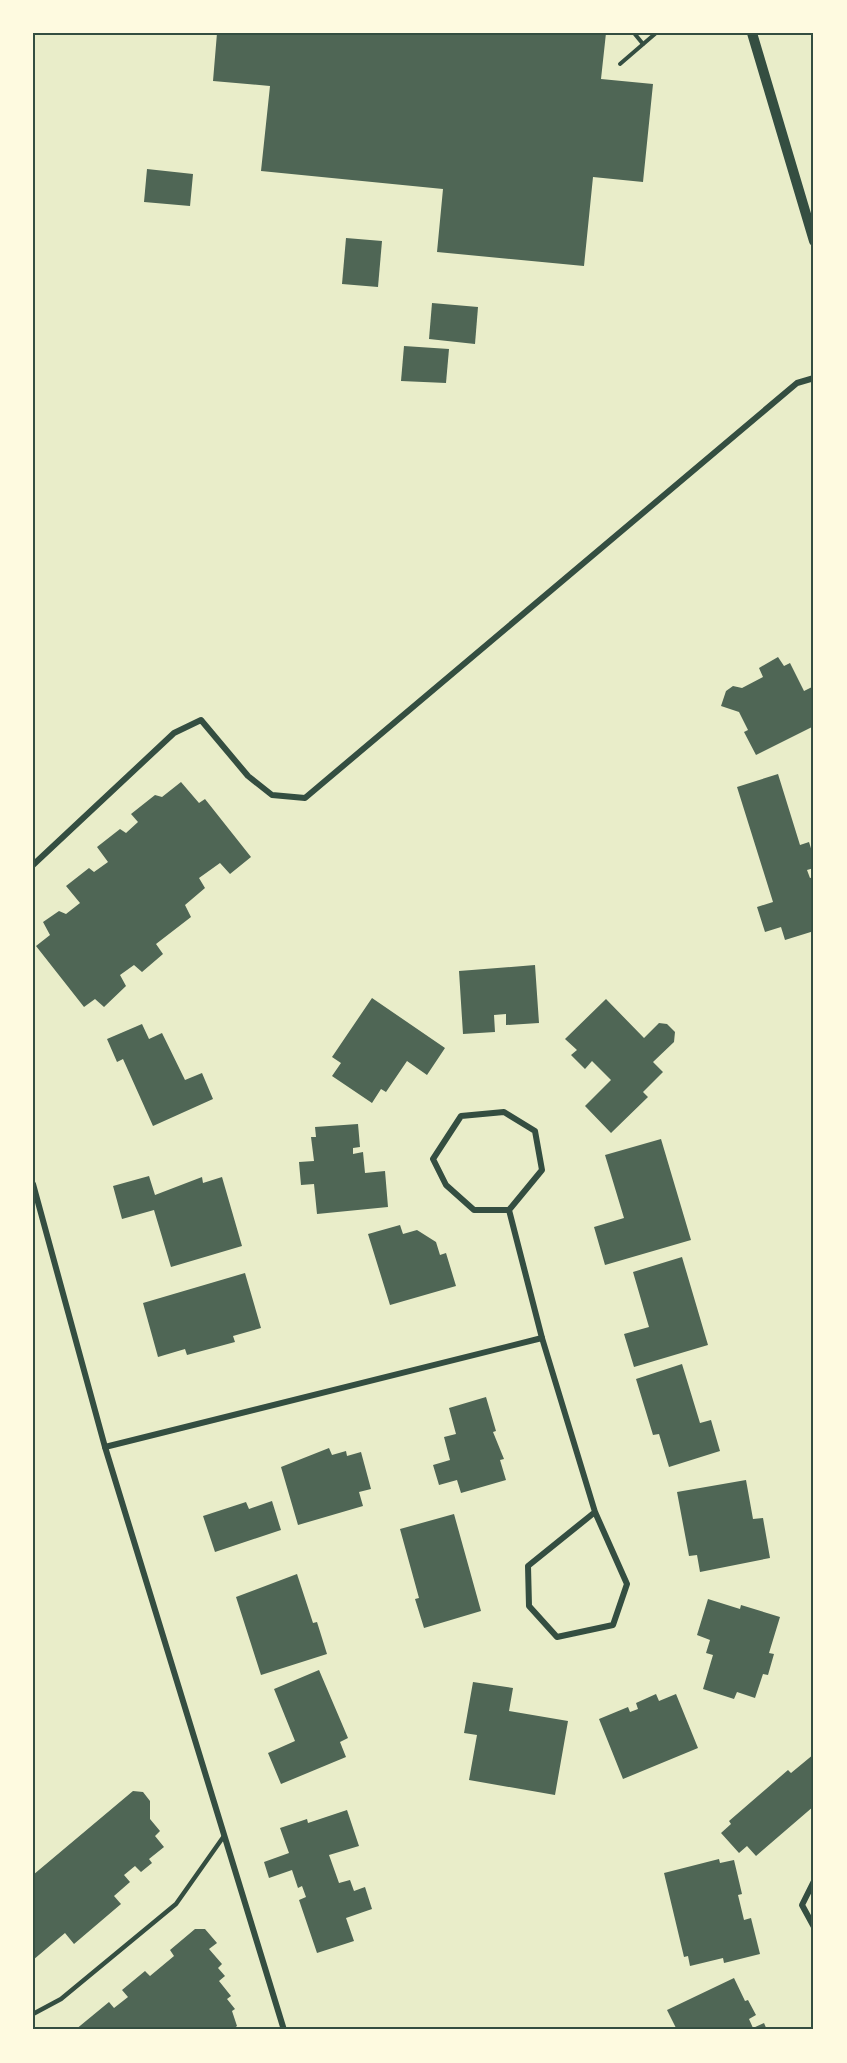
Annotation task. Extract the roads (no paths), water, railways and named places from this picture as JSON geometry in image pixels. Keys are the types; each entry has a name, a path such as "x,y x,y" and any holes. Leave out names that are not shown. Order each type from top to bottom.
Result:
{"street":[{"path":"752,33 814,241"},
{"path":"33,865 174,734 201,720 248,777 272,795 305,798 797,383 814,378"},
{"path":"504,1112 535,1131 542,1170 509,1210 474,1210 446,1185 434,1159 461,1116 504,1112"},
{"path":"33,1184 105,1447 284,2030"},
{"path":"509,1210 542,1338 595,1512 627,1584 613,1625 557,1636 529,1606 528,1566 595,1512"},
{"path":"105,1447 542,1338"},
{"path":"814,1881 802,1905 814,1927"}],"lane":[{"path":"33,2014 61,1999 176,1904 224,1836"}]}
